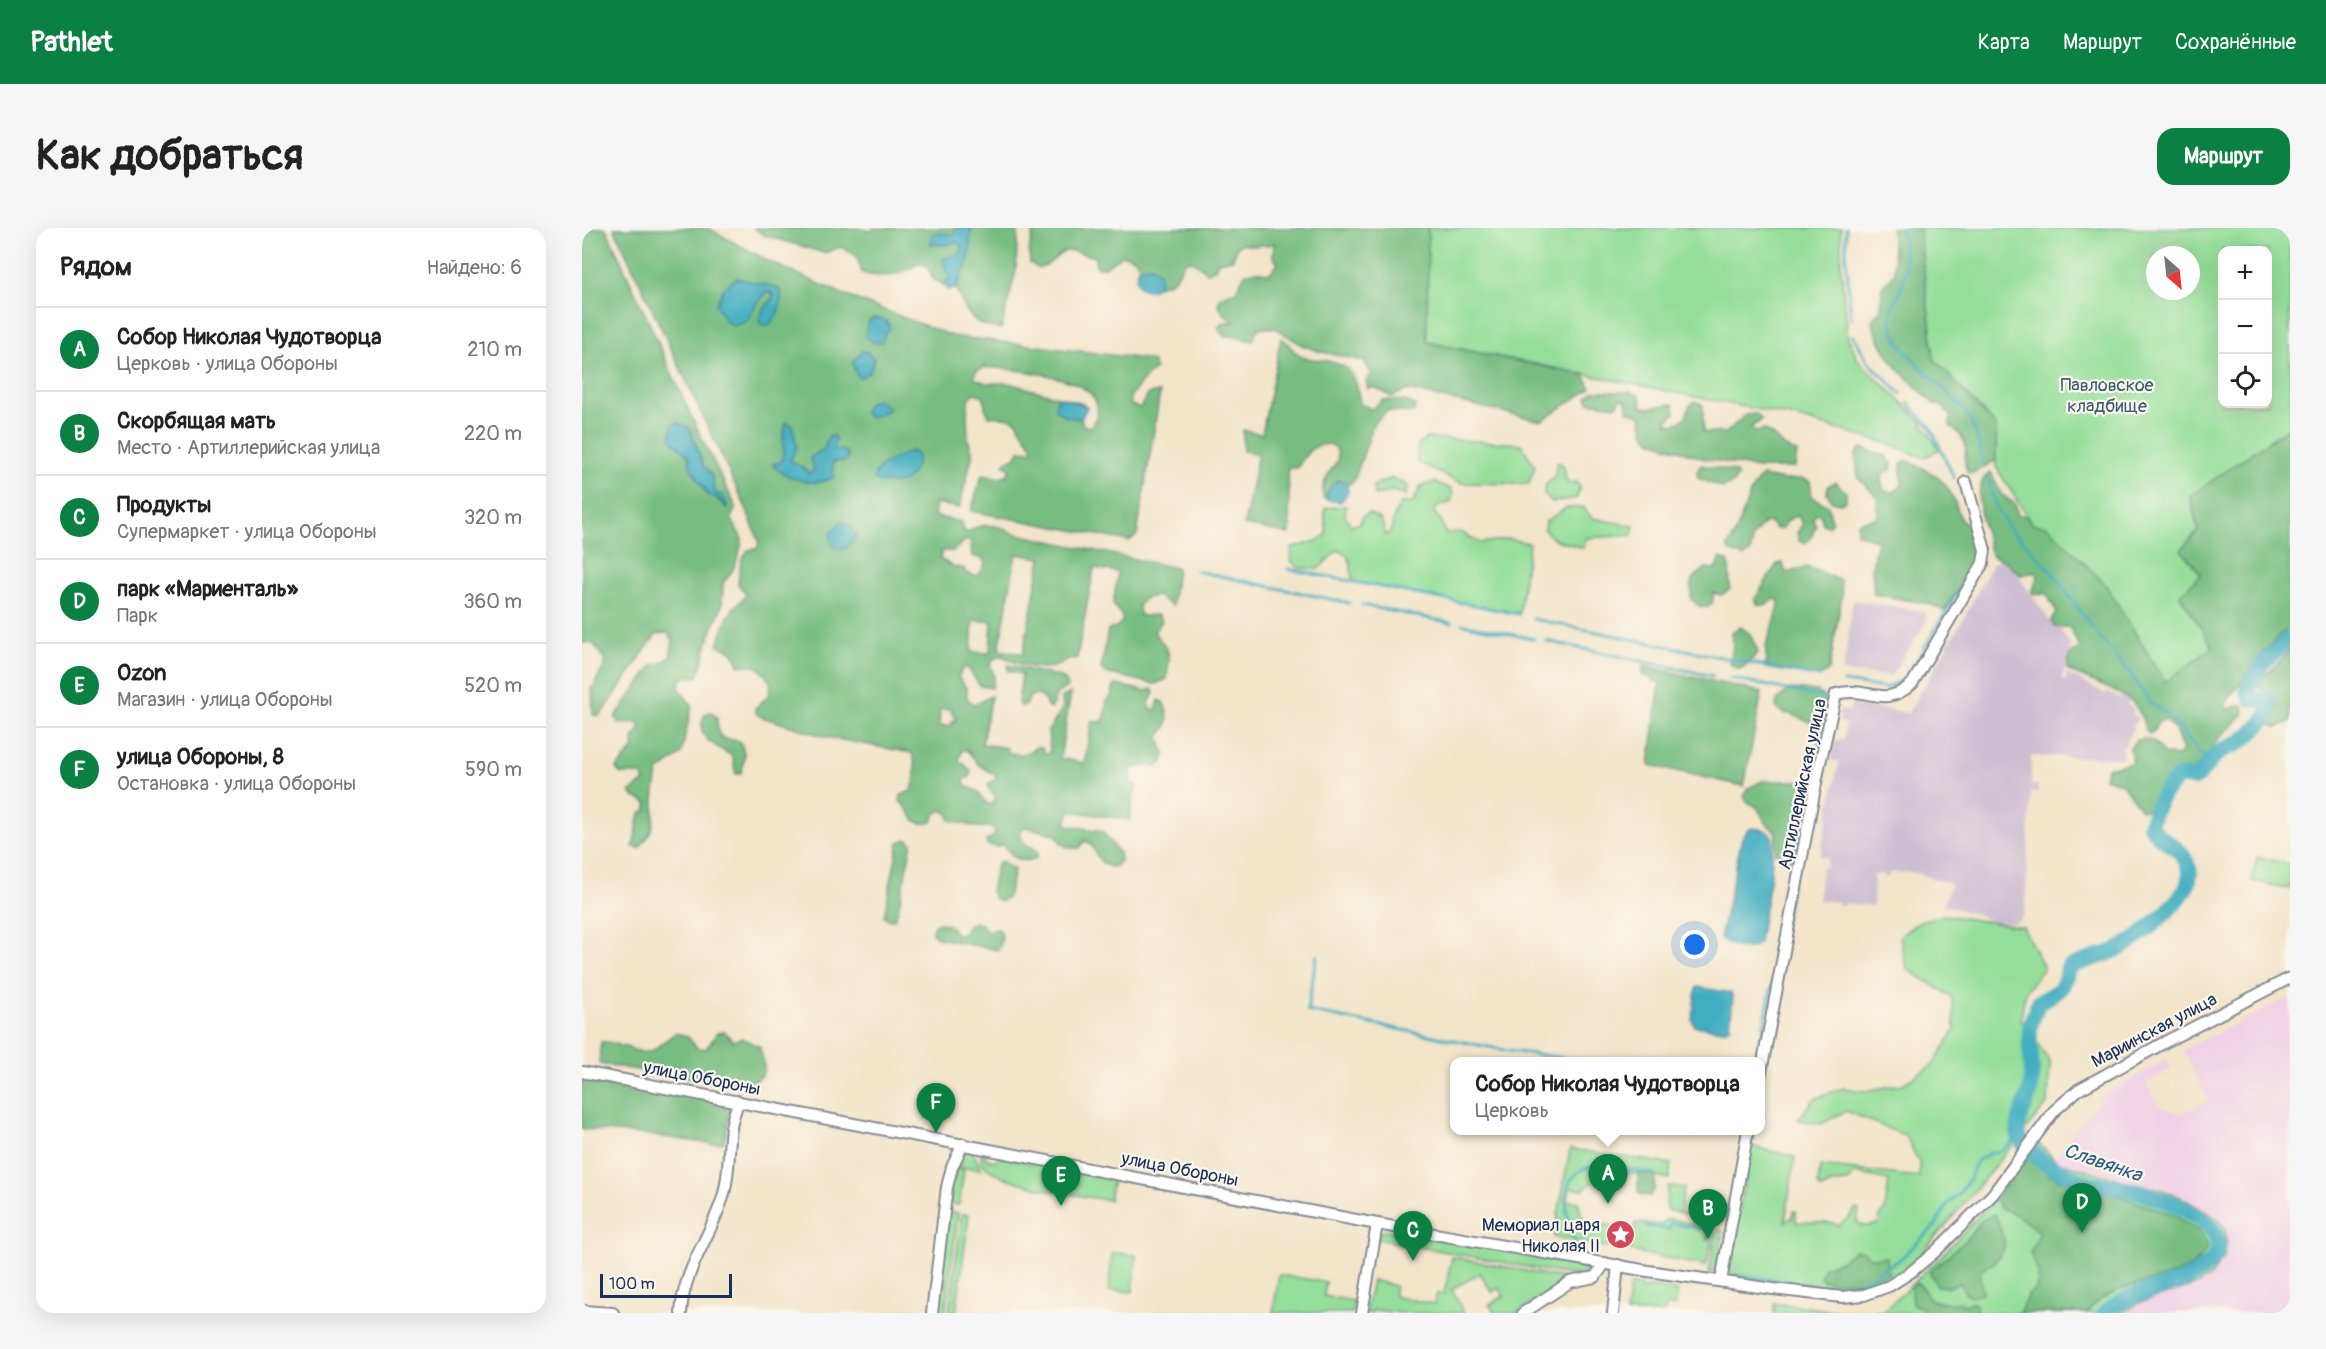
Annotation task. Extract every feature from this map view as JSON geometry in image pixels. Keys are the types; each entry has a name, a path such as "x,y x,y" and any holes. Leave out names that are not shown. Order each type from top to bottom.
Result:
{"street":[{"name":"Артиллерийская улица","path":"1764,1057 1817,777 1836,694 1848,691 1891,697 1903,692 1912,684 1983,563 1985,550 1966,482"},
{"name":"Мариинская улица","path":"1773,1289 1842,1297 1864,1295 1902,1279 1936,1251 1993,1194 2043,1125 2066,1099 2096,1079 2290,978"},
{"name":"улица Обороны","path":"582,1072 1377,1224 1773,1289"},
{"path":"681,1313 683,1294 689,1277 724,1192 731,1150 731,1128 738,1101"},
{"path":"1721,1281 1747,1135"},
{"path":"932,1313 947,1187 952,1167 963,1144"},
{"path":"1362,1313 1377,1224"},
{"path":"1523,1313 1570,1282 1595,1277 1605,1263"},
{"path":"1613,1313 1618,1265"},
{"path":"582,1311 613,1313"}],"shaded area":[{"path":"1999,558 2010,566 2018,561 2021,565 2014,570 2052,624 2056,622 2070,646 2070,656 2061,680 2065,681 2068,674 2106,694 2107,692 2120,699 2121,697 2130,700 2127,705 2134,709 2132,714 2138,717 2124,747 2122,746 2122,758 2031,756 2031,785 2038,785 2038,792 2031,792 2025,912 2020,920 2014,923 1999,923 1992,926 1991,921 1981,916 1943,905 1951,884 1912,872 1889,873 1889,877 1884,878 1884,874 1874,875 1873,906 1845,903 1844,906 1839,905 1839,902 1818,900 1822,867 1826,868 1827,858 1820,856 1839,761 1831,761 1833,741 1844,739 1845,723 1839,722 1840,710 1849,711 1851,704 1908,713 1994,562 1996,563"},
{"path":"1853,600 1927,612 1925,624 1891,676 1843,672"},
{"path":"2290,997 2290,1313 2122,1313 2139,1303 2197,1284 2211,1276 2147,1188 2058,1162 2054,1158 2104,1095 2167,1059 2172,1069 2146,1084 2160,1107 2182,1114 2208,1100 2183,1050"}],"green space":[{"path":"582,228 606,228 693,420 736,507 731,518 742,539 739,555 732,571 723,583 722,606 710,635 698,677 687,676 680,680 679,688 692,706 681,754 658,772 652,827 639,848 633,847 640,813 646,811 648,803 634,797 630,792 645,781 640,774 621,774 616,769 633,749 633,738 641,728 636,722 619,723 615,717 653,665 660,664 670,657 673,642 668,633 656,634 599,716 593,715 592,689 606,662 594,644 585,642 582,644","holes":["689,427 703,465 712,476 719,502 716,497 708,496 690,466 689,457 675,443"]},
{"path":"614,228 708,228 768,261 847,296 952,336 1145,359 1153,362 1155,369 1130,397 1131,405 1140,408 1148,394 1160,392 1137,535 1129,541 971,511 982,475 1001,478 1008,474 1010,469 1004,465 1007,460 1014,459 1020,450 1033,449 1018,422 1011,418 989,416 985,408 984,396 974,393 968,400 967,416 968,440 973,453 959,508 936,503 934,516 961,522 964,531 968,532 979,527 996,526 1012,533 1177,568 1172,606 1157,596 1145,598 1138,606 1141,616 1158,615 1162,621 1154,632 1167,649 1169,658 1167,679 1155,684 1106,673 1101,669 1108,630 1117,627 1123,620 1113,604 1118,572 1094,568 1077,658 1045,668 1027,666 1002,656 993,659 990,665 994,675 992,688 980,686 968,668 963,668 958,677 967,689 967,698 974,705 991,696 982,744 1007,748 1008,753 1024,754 1037,747 1042,748 1044,753 1050,753 1048,731 1063,708 1062,697 1071,693 1060,758 1084,763 1092,721 1101,722 1105,718 1107,700 1111,697 1114,686 1145,691 1152,689 1154,693 1149,703 1151,709 1156,710 1159,700 1163,702 1168,715 1166,728 1159,735 1165,753 1163,762 1157,767 1148,765 1132,768 1130,783 1136,785 1129,820 1069,811 1066,825 1102,831 1119,853 1120,861 1114,867 1109,866 1101,862 1090,843 1084,841 1079,848 1071,848 1062,844 1055,834 1024,827 1020,832 1023,842 1037,851 1037,858 1026,861 1013,856 1003,844 997,847 988,845 986,841 995,835 994,830 990,827 976,827 950,820 949,815 942,810 935,814 932,822 919,823 900,802 901,795 911,791 914,782 915,768 912,753 826,737 762,717 756,713 755,708 769,695 771,683 758,667 739,666 732,652 718,646 728,617 746,594 738,584 741,561 748,550 757,549 759,542 746,508","holes":["736,278 781,291 765,308 774,295 767,292 754,307","985,367 1051,376 1084,389 1094,398 1096,417 1090,427 1084,426 1081,419 1087,407 1084,404 1008,383 986,383 974,378 976,371","786,423 789,423 793,452 790,461 809,474 814,468 810,458 825,448 826,441 834,443 833,448 838,461 832,464 834,473 794,478 774,467 775,463 780,464 783,457","966,540 971,542 972,556 983,559 985,564 981,572 975,576 967,573 963,568 954,567 940,559 942,551 953,551","1016,554 1041,558 1023,654 999,650","973,621 992,621 990,653 971,652","940,709 952,709 952,715 956,716 951,726 939,726","962,750 967,750 979,765 995,775 996,779 988,784 996,797 992,805 985,802 977,791 965,786 964,779 970,777 971,770 959,760"]},
{"path":"754,228 859,228 872,231 873,228 956,228 955,234 931,244 946,245 956,241 962,247 960,254 943,259 949,278 944,285 933,279 926,265 919,263 906,271 892,275 870,275 862,273 857,256 841,247 824,253 764,235"},
{"path":"971,228 1018,228 1016,271 1001,329 983,325 972,318 956,289 969,257"},
{"path":"1030,228 1428,228 1427,342 1584,375 1591,388 1541,421 1408,390 1392,397 1374,387 1368,389 1366,381 1372,374 1364,361 1318,351 1302,345 1275,328 1258,328 1253,341 1224,335 1218,328 1223,322 1234,322 1224,314 1218,304 1221,296 1236,291 1245,274 1256,271 1269,274 1278,264 1273,256 1274,244 1254,246 1242,244 1236,248 1233,259 1218,262 1215,269 1207,272 1191,260 1184,262 1174,279 1157,286 1161,279 1153,266 1147,266 1137,273 1139,266 1135,258 1122,255 1105,267 1097,267 1094,256 1066,251 1038,268 1030,263 1029,251 1033,233"},
{"path":"1428,228 1841,228 1841,266 1848,338 1859,361 1921,421 1939,449 1924,458 1889,444 1794,417 1427,342"},
{"path":"1891,228 1919,228 1934,359 1996,426 1996,460 1973,473 1968,473 1965,445 1950,426 1950,416 1943,406 1934,404 1897,367 1883,347 1872,320 1881,309 1882,287 1895,273"},
{"name":"Павловское кладбище","path":"1919,228 2290,228 2290,426 2190,496 2198,530 2201,574 2180,595 2214,647 2165,682 2105,584 2032,524 1996,467 1996,426 1934,359"},
{"path":"1281,338 1302,357 1340,364 1346,368 1357,385 1360,404 1372,409 1382,400 1406,401 1415,405 1414,413 1387,411 1374,423 1354,481 1347,485 1343,481 1332,485 1326,496 1328,500 1323,498 1323,488 1326,478 1338,460 1337,450 1331,444 1314,448 1307,453 1297,468 1288,468 1290,534 1244,525 1258,454 1243,451 1243,430 1262,434"},
{"path":"1594,391 1631,392 1640,396 1642,407 1646,408 1673,404 1675,413 1666,422 1674,425 1686,417 1689,407 1695,401 1703,405 1703,432 1726,433 1745,415 1756,414 1762,420 1751,427 1755,432 1764,430 1787,448 1797,452 1795,468 1758,468 1705,459 1652,441 1644,431 1641,416 1627,410 1626,400 1620,399 1616,406 1589,402 1587,397"},
{"path":"2290,427 2290,626 2263,652 2225,704 2227,709 2242,705 2243,715 2217,740 2197,771 2180,775 2167,783 2149,810 2141,809 2122,784 2105,778 2107,768 2132,763 2130,748 2136,740 2141,739 2149,740 2158,746 2163,754 2177,756 2183,751 2175,730 2166,720 2159,721 2154,731 2149,734 2137,708 2126,697 2067,670 2070,655 2080,647 2069,627 2054,627 2051,620 2057,612 2046,593 2036,595 2032,593 2038,576 2035,572 2020,575 2007,562 1991,555 1982,523 1980,488 1984,479 1991,472 2001,494 2015,504 2018,516 2026,515 2032,524 2047,526 2105,584 2165,682 2213,647 2180,595 2201,574 2181,550 2198,530 2190,496"},
{"path":"1426,438 1521,444 1535,466 1529,484 1461,483 1417,462 1418,445"},
{"path":"1861,448 1886,456 1892,463 1891,470 1883,473 1881,481 1884,491 1893,492 1902,486 1901,464 1906,460 1928,471 1943,483 1953,498 1961,521 1970,524 1976,547 1976,560 1944,611 1930,604 1874,594 1872,567 1877,541 1857,533 1857,523 1878,517 1877,497 1858,477 1856,454"},
{"path":"1557,462 1563,464 1567,483 1577,482 1580,487 1577,498 1552,502 1544,494 1546,484 1554,478"},
{"path":"1701,465 1735,472 1738,476 1732,484 1723,488 1698,478 1697,472"},
{"path":"1762,476 1784,480 1804,479 1810,482 1812,497 1828,506 1832,521 1828,526 1823,524 1820,514 1816,513 1813,519 1816,526 1805,543 1799,541 1797,533 1803,524 1797,515 1788,520 1782,529 1776,529 1771,523 1765,522 1752,537 1751,552 1743,557 1729,551 1727,546 1737,529 1751,492"},
{"path":"1392,478 1408,486 1405,496 1394,491 1375,495 1373,486"},
{"path":"1435,482 1451,489 1453,495 1450,503 1439,505 1434,513 1441,520 1445,533 1461,532 1480,543 1509,539 1529,543 1519,614 1352,582 1349,559 1338,550 1318,569 1299,568 1291,561 1292,548 1317,541 1326,535 1325,508 1346,506 1345,516 1351,525 1360,524 1362,517 1369,513 1381,520 1386,535 1391,531 1395,513 1401,503 1413,503 1421,486"},
{"path":"1835,482 1846,492 1846,501 1840,503 1832,501 1827,493 1828,486"},
{"path":"1583,507 1592,518 1634,526 1632,535 1587,538 1583,548 1553,539 1544,529 1545,522 1566,508"},
{"path":"1721,558 1729,562 1730,589 1721,595 1713,593 1713,602 1708,607 1700,607 1691,599 1692,579 1706,568 1715,569"},
{"path":"1783,563 1788,573 1807,567 1840,580 1842,595 1829,670 1819,677 1765,668 1766,646 1779,601 1774,598 1767,605 1758,605 1755,599 1777,564"},
{"path":"1741,627 1750,634 1758,652 1746,666 1739,669 1730,664 1733,645 1732,632"},
{"path":"2290,649 2290,721 2277,728 2267,723 2275,705 2274,696 2256,686"},
{"path":"1008,665 1060,677 1066,681 1068,687 1057,693 1051,709 1047,707 1042,697 1037,695 1030,696 1026,705 1020,706 1018,703 1022,674 1008,671"},
{"path":"1644,666 1762,692 1744,786 1649,765 1660,683 1642,674"},
{"path":"1790,689 1817,691 1825,698 1818,723 1783,713 1776,707 1777,700"},
{"path":"711,712 717,717 718,732 722,738 739,741 742,745 744,757 741,773 736,774 732,756 704,736 702,723 705,714"},
{"path":"1762,781 1809,781 1794,861 1782,859 1776,853 1776,833 1765,822 1757,808 1747,802 1744,796 1748,788"},
{"path":"907,839 912,843 898,910 894,919 889,920 884,916 899,842"},
{"path":"2257,857 2290,864 2290,889 2252,881"},
{"path":"1002,861 1014,870 1008,897 1001,901 995,899 991,892 997,863"},
{"path":"1943,915 2023,927 2044,968 2025,992 2021,1020 2050,1062 2048,1103 1919,1257 1892,1279 1854,1292 1839,1293 1732,1277 1728,1266 1752,1146 1795,1157 1785,1222 1792,1218 1796,1211 1796,1222 1834,1223 1837,1226 1850,1217 1855,1209 1859,1210 1857,1221 1860,1225 1878,1224 1885,1210 1889,1180 1855,1173 1848,1182 1834,1183 1821,1189 1818,1185 1820,1166 1919,1177 1920,1165 1906,1136 1846,1111 1821,1124 1798,1120 1814,1099 1843,1088 1865,1091 1903,1084 1933,1065 1955,1030 1952,997 1907,969 1900,936 1920,921"},
{"path":"975,922 982,925 988,932 992,929 999,929 1002,936 997,950 938,938 932,932 934,925 940,923 950,926 956,934 964,933 968,925"},
{"path":"725,1032 733,1041 742,1038 760,1047 764,1066 762,1075 748,1082 734,1084 599,1064 601,1042 647,1052 655,1049 675,1033 687,1036 698,1049 707,1048 717,1033"},
{"path":"582,1078 731,1105 724,1142 712,1144 651,1135 582,1129"},
{"path":"2038,1143 2058,1162 2142,1186 2161,1189 2183,1198 2216,1218 2225,1228 2227,1241 2224,1257 2211,1276 2198,1284 2139,1303 2122,1313 1870,1313 1885,1310 1944,1253 1995,1198"},
{"path":"1570,1149 1671,1164 1669,1179 1655,1175 1623,1173 1621,1185 1592,1182 1583,1190 1570,1188 1568,1201 1579,1202 1584,1220 1573,1219 1573,1222 1585,1223 1585,1225 1614,1226 1615,1239 1623,1240 1622,1250 1554,1237"},
{"path":"964,1151 973,1152 981,1169 958,1167"},
{"path":"981,1154 986,1155 986,1159 995,1161 1000,1157 1113,1178 1109,1200 1057,1192 1012,1180 994,1173 983,1164"},
{"path":"2028,1158 2059,1180 2099,1189 2174,1215 2201,1232 2208,1246 2199,1260 2185,1269 2115,1292 2099,1300 2087,1313 2019,1313 2028,1295 2036,1289 2039,1273 2030,1253 2040,1232 2015,1214 2000,1208 1995,1198"},
{"path":"957,1169 964,1170 959,1205 950,1204 951,1186"},
{"path":"1638,1173 1655,1175 1654,1190 1650,1196 1641,1195 1638,1192"},
{"path":"1668,1186 1684,1188 1680,1213 1668,1210 1666,1204"},
{"path":"948,1213 958,1213 945,1313 935,1313"},
{"path":"962,1214 969,1215 956,1313 949,1313"},
{"path":"1995,1214 2004,1240 2004,1249 1994,1263 1981,1269 1983,1292 1970,1297 1960,1283 1949,1287 1938,1286 1930,1271 1965,1241 1981,1221"},
{"path":"1671,1219 1701,1226 1702,1229 1708,1230 1707,1239 1711,1231 1714,1231 1706,1266 1630,1251 1635,1223 1662,1225 1666,1220"},
{"path":"1386,1230 1575,1263 1586,1269 1586,1275 1580,1277 1377,1239 1379,1233"},
{"path":"1718,1230 1723,1231 1718,1267 1716,1271 1709,1274 1714,1242"},
{"path":"1855,1250 1863,1251 1871,1258 1887,1257 1889,1273 1861,1288 1847,1281 1834,1283 1822,1280 1820,1275 1824,1267 1841,1261"},
{"path":"1112,1253 1136,1255 1133,1292 1109,1290"},
{"path":"1452,1257 1569,1281 1517,1313 1496,1313 1489,1305 1504,1296 1499,1288 1492,1292 1480,1273 1452,1289 1464,1313 1399,1313 1373,1310 1372,1313 1365,1313 1372,1280 1395,1286 1393,1294 1396,1297 1434,1304 1437,1294 1444,1294"},
{"path":"1279,1275 1326,1282 1324,1296 1354,1301 1352,1313 1273,1313"},
{"path":"1917,1283 1932,1300 1964,1305 1973,1302 1977,1313 1924,1313 1924,1309 1912,1304 1911,1288"},
{"path":"1630,1285 1641,1285 1641,1289 1646,1289 1647,1286 1678,1291 1676,1306 1667,1306 1664,1313 1626,1313"},
{"path":"1774,1303 1854,1313 1774,1313"}],"water":[{"path":"956,228 971,228 969,257 956,289 948,290 944,285 949,278 943,259 960,254 962,247 956,242 946,245 931,244 933,233 954,234"},
{"path":"1148,266 1157,269 1160,278 1157,287 1148,290 1139,287 1136,278 1139,269"},
{"path":"736,278 778,288 781,298 779,309 773,320 765,327 759,322 759,318 774,295 771,292 766,292 759,300 746,322 734,326 726,322 716,305 723,289"},
{"path":"873,318 884,320 889,326 890,329 885,333 882,342 872,342 865,335 868,323"},
{"path":"862,351 867,352 874,359 870,371 858,377 852,363"},
{"path":"1064,398 1087,407 1081,419 1067,417 1056,410 1058,399"},
{"path":"878,400 888,407 887,411 870,418 864,412 865,409 869,403"},
{"path":"677,423 689,427 703,465 712,476 714,490 717,494 723,495 728,509 716,497 709,496 690,466 689,457 670,438 672,425"},
{"path":"786,423 792,425 797,447 790,461 804,468 809,474 814,470 810,458 825,448 829,436 834,436 836,440 834,450 843,450 848,454 848,458 845,462 835,461 832,464 834,477 819,482 803,481 788,476 774,467 773,464 780,463 783,457"},
{"path":"911,451 916,453 917,462 910,476 903,482 878,482 874,478 883,465"},
{"path":"1338,480 1347,485 1348,492 1341,502 1328,500 1326,496"},
{"path":"841,522 850,525 856,536 845,549 839,550 832,545 831,535 833,529"},
{"path":"1752,828 1765,830 1772,836 1772,862 1759,942 1751,948 1740,948 1720,938 1742,838"},
{"path":"1698,987 1731,993 1733,997 1730,1027 1724,1030 1695,1026 1692,1020"}],"waterway":[{"path":"1846,228 1851,319"},
{"path":"1901,228 1905,268 1901,289 1892,309 1893,330 1906,352 1968,416 1976,433 1983,464"},
{"path":"1853,335 1868,361 1901,394"},
{"path":"1908,403 1931,428 1954,478"},
{"path":"1988,479 1997,509 2011,531 2053,574 2132,676 2150,703 2166,714 2209,764"},
{"path":"1843,682 1885,688 1906,679 1972,568 1976,553"},
{"path":"1288,569 1519,614"},
{"path":"1196,571 1349,603"},
{"path":"1362,605 1452,623"},
{"path":"1533,619 1819,677"},
{"path":"1462,624 1534,639"},
{"name":"Славянка","path":"2105,1313 2130,1297 2188,1278 2201,1270 2216,1254 2217,1238 2210,1228 2187,1211 2141,1193 2083,1181 2052,1167 2026,1147 2020,1139 2018,1128 2031,1083 2031,1021 2039,1002 2060,990 2068,968 2124,946 2167,912 2177,901 2185,889 2189,878 2189,868 2181,853 2150,825 2155,810 2165,792 2180,776 2194,779 2216,755 2242,740 2262,722 2271,705 2268,700 2251,699 2247,690 2263,663 2290,638"},
{"path":"1546,641 1713,676"},
{"path":"1730,678 1821,697"},
{"path":"1758,1057 1829,693"},
{"path":"1317,955 1307,1011 1509,1051 1558,1057"},
{"path":"1735,1275 1839,1288 1862,1282 1899,1260 1936,1225 1948,1203 1958,1195 1968,1181 1977,1161 1988,1154 2002,1151 2018,1136"},
{"path":"1576,1249 1566,1203 1567,1191 1578,1172 1589,1167 1604,1166 1654,1173"},
{"path":"1647,1226 1669,1230 1670,1223 1708,1230"}],"place":[{"name":"улица Обороны, 8","path":"936,1133"},
{"name":"Собор Николая Чудотворца","path":"1608,1204"},
{"name":"Ozon","path":"1061,1206"},
{"name":"парк «Мариенталь»","path":"2082,1233"},
{"name":"Мемориал царя Николая II","path":"1621,1235"},
{"name":"Скорбящая мать","path":"1708,1239"},
{"name":"Продукты","path":"1413,1261"}]}
